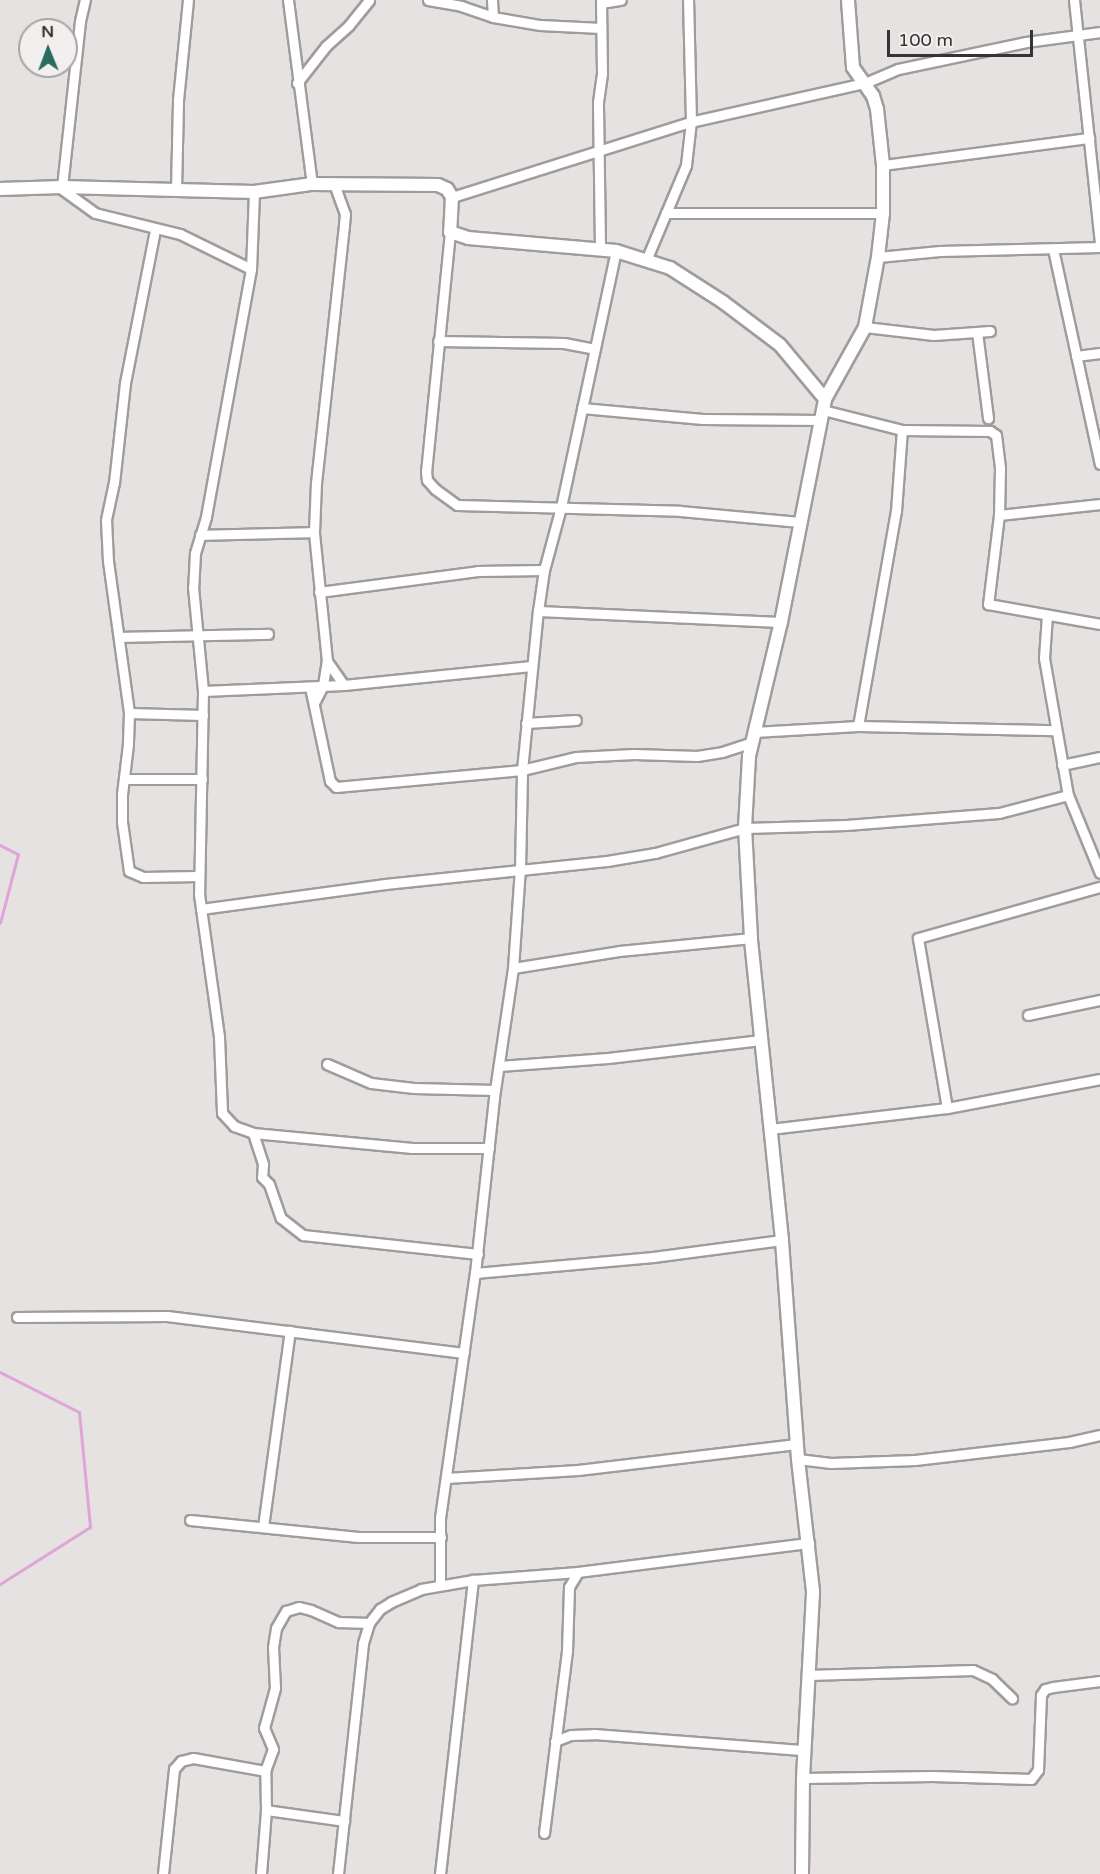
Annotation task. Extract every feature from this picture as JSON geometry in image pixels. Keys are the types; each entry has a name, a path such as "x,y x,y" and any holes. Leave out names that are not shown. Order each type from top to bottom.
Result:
{"street":[{"path":"60,187 80,21 85,0"},
{"path":"176,190 178,100 188,0"},
{"path":"288,0 297,83 312,184"},
{"path":"297,83 326,46 349,25 369,0"},
{"path":"428,0 461,6 492,17 540,25 601,28"},
{"path":"492,0 492,17"},
{"path":"600,248 598,152 601,1 621,0"},
{"path":"647,258 686,165 690,122 688,0"},
{"path":"802,1874 804,1750 813,1591 796,1444 782,1240 751,938 745,828 749,756 781,622 823,410 865,327 878,257 883,213 883,165 877,109 873,96 853,66 848,0"},
{"path":"878,257 940,250 1053,249 1100,245 1074,0"},
{"path":"452,197 690,122 866,84 898,69 1026,42 1100,32"},
{"path":"883,165 1089,138"},
{"path":"0,189 60,187 254,192 312,184 438,185 447,189 452,197 426,480 457,505 680,511 799,522"},
{"path":"314,703 322,685 327,661 314,532 316,483 345,214 334,184"},
{"path":"60,187 95,213 155,230 180,234 251,269"},
{"path":"254,192 251,269 206,517 200,535 193,588 203,691 198,876 219,1037 222,1113 234,1126 253,1133 412,1148 489,1148"},
{"path":"666,213 883,213"},
{"path":"155,230 128,371 114,482 106,520 108,561 129,713 122,822 129,871 143,877 198,876"},
{"path":"450,232 468,238 616,250 647,258 670,268 723,302 780,345 823,410"},
{"path":"1053,249 1100,464"},
{"path":"440,1585 446,1478 478,1254 495,1090 513,968 520,869 522,770 538,611 544,570 561,507 616,250"},
{"path":"865,327 934,335 990,331"},
{"path":"977,332 988,417"},
{"path":"438,340 564,344 594,349"},
{"path":"1076,356 1100,353"},
{"path":"582,408 703,419 823,410 902,430 990,431 996,435 1000,468 999,515 988,604 1100,624"},
{"path":"858,726 896,511 902,430"},
{"path":"999,515 1100,504"},
{"path":"200,535 314,532"},
{"path":"319,592 478,571 544,570"},
{"path":"538,611 781,622"},
{"path":"1047,615 1044,658 1068,795 1100,873"},
{"path":"120,637 268,634"},
{"path":"327,661 344,685"},
{"path":"203,691 344,685 531,666"},
{"path":"310,687 330,781 336,787 522,770 576,757 634,754 697,756 722,752 753,737 858,726 1056,730"},
{"path":"129,713 203,715"},
{"path":"526,723 576,720"},
{"path":"1062,765 1100,757"},
{"path":"124,778 202,779"},
{"path":"201,909 655,854 745,828 846,825 999,813 1068,795"},
{"path":"947,1108 918,938 1100,887"},
{"path":"513,968 619,951 751,938"},
{"path":"1028,1015 1100,1000"},
{"path":"499,1066 608,1058 761,1040"},
{"path":"327,1064 371,1083 414,1088 495,1090"},
{"path":"770,1129 947,1108 1100,1079"},
{"path":"253,1133 263,1164 262,1177 269,1184 281,1218 287,1225 303,1235 478,1254"},
{"path":"475,1273 652,1257 782,1240"},
{"path":"17,1317 167,1316 464,1353"},
{"path":"263,1527 290,1331"},
{"path":"798,1459 831,1462 915,1460 1069,1442 1100,1435"},
{"path":"446,1478 578,1470 796,1444"},
{"path":"190,1520 358,1537 441,1537"},
{"path":"338,1874 363,1643 369,1623 380,1609 421,1589 440,1585 473,1580 563,1574 809,1543"},
{"path":"569,1587 578,1572"},
{"path":"544,1833 567,1651 569,1587 563,1574"},
{"path":"440,1874 473,1580"},
{"path":"261,1874 266,1810 265,1771 273,1749 264,1728 275,1688 273,1647 276,1628 286,1611 299,1607 338,1622 369,1623"},
{"path":"808,1675 974,1670 992,1679 1012,1698"},
{"path":"803,1778 932,1776 1031,1779 1038,1770 1041,1695 1045,1689 1100,1681"},
{"path":"555,1741 571,1736 594,1734 804,1750"},
{"path":"164,1874 174,1769 181,1761 193,1758 265,1771"},
{"path":"266,1810 344,1821"}],"waterway":[{"path":"0,845 18,854 0,923"},
{"path":"0,1372 79,1412 90,1527 0,1584"}]}
